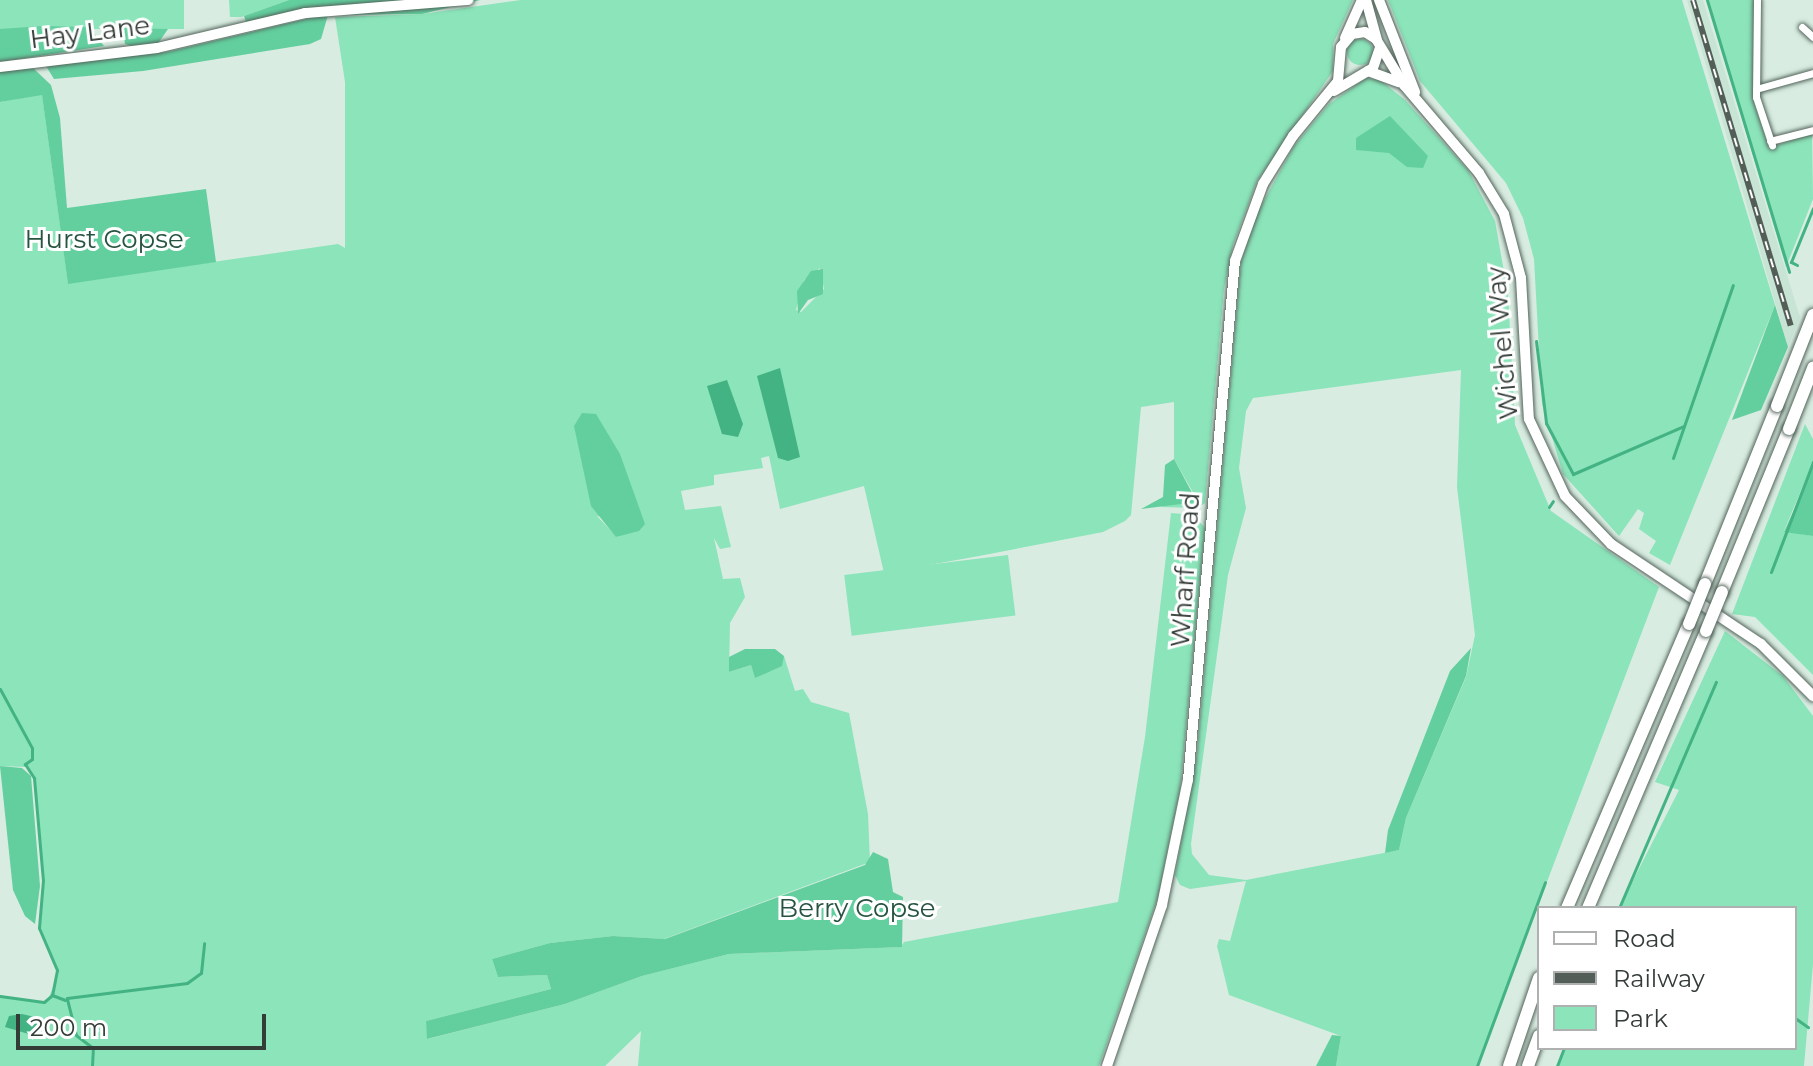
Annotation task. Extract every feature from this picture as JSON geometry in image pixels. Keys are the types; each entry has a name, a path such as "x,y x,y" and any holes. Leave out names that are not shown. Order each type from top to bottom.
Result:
{"highway":[{"path":"1568,906 1689,624 1813,315"},
{"path":"1589,906 1813,368"},
{"path":"1509,1066 1537,984"},
{"path":"1528,1066 1537,1041"}],"main road":[{"name":"Hay Lane","path":"0,67 157,48 305,13 468,0"},
{"name":"Wharf Road","path":"1107,1066 1162,905 1188,780 1235,261 1267,177 1330,93 1343,62 1344,40 1364,0"},
{"name":"Wharf Road","path":"1364,0 1378,44"},
{"path":"1379,0 1421,105"},
{"path":"1343,62 1366,71 1378,62 1378,44 1362,32 1344,40"},
{"name":"Wichel Way","path":"1378,44 1404,85 1486,182 1511,232 1521,278 1529,419 1565,496 1611,544 1761,644 1813,696"},
{"name":"Wharf Road","path":"1330,93 1366,71"},
{"name":"Wichel Way","path":"1366,71 1404,85"}],"street":[{"path":"1757,0 1756,89 1771,143 1813,130"},
{"path":"1802,27 1813,37"},
{"path":"1756,89 1813,73"}],"shaded area":[{"path":"1687,0 1703,0 1800,317 1788,347"},
{"path":"780,368 800,457 788,461 778,458 757,376"},
{"path":"727,380 743,424 738,437 722,434 707,386"},
{"path":"22,1014 39,1018 39,1037 5,1027 9,1016"}],"green space":[{"path":"0,0 184,0 184,29 0,29"},
{"path":"229,0 289,0 241,17 230,17"},
{"path":"289,0 480,0 422,14 328,15 321,39 310,44 143,71 54,79 46,66 167,52 323,15 246,22 244,16"},
{"path":"521,0 1353,0 1333,44 1333,71 1257,181 1233,245 1224,289 1205,503 1198,508 1160,507 1195,496 1174,459 1174,402 1141,407 1131,515 1125,521 1103,532 979,556 884,573 864,486 780,509 769,456 761,458 763,468 714,475 714,485 681,491 685,510 721,506 731,547 720,549 714,538 723,579 740,578 745,597 730,623 729,672 751,665 755,677 784,656 795,691 803,689 811,702 849,713 868,814 870,862 664,939 613,936 550,943 492,959 498,977 547,975 551,989 426,1021 428,1039 565,1004 642,976 729,954 901,947 904,942 1118,902 1145,737 1171,513 1194,515 1205,528 1180,790 1158,897 1099,1066 638,1066 641,1031 605,1066 0,1066 0,996 47,1002 58,975 39,928 43,880 34,778 26,767 0,766 0,102 42,94 68,283 338,244 345,248 345,82 335,17 422,14","holes":["820,268 824,289 801,312 796,310 804,280","597,516 644,524 617,537"]},
{"path":"1388,0 1682,0 1775,305 1670,565 1649,553 1656,541 1639,529 1644,513 1638,509 1619,536 1563,474 1542,404 1534,259 1523,218 1506,183 1420,81"},
{"path":"1707,0 1754,0 1754,103 1769,148 1812,133 1813,199 1786,267"},
{"path":"89,27 104,46 0,62 0,29"},
{"path":"123,28 168,29 157,45 135,47 125,44"},
{"path":"1360,39 1370,42 1373,52 1370,62 1360,65 1350,62 1347,52 1350,42"},
{"name":"Hurst Copse","path":"32,67 51,85 60,118 67,208 206,189 216,262 68,284 42,95 0,102 0,71"},
{"path":"1366,78 1380,80 1405,100 1468,170 1495,221 1508,294 1515,425 1551,511 1659,587 1477,1066 1336,1066 1341,1036 1229,995 1217,946 1219,939 1230,941 1246,881 1190,889 1180,885 1175,875 1197,754 1241,262 1256,215 1294,146 1329,104","holes":["1461,370 1457,487 1475,635 1466,677 1406,818 1399,850 1246,880 1209,875 1192,854 1191,844 1228,575 1246,508 1239,468 1246,411 1253,398"]},
{"path":"1390,116 1428,156 1423,168 1407,167 1389,153 1356,150 1356,138"},
{"path":"823,269 823,294 808,300 798,314 797,291 811,271"},
{"path":"1775,305 1788,347 1761,410 1732,420"},
{"path":"582,413 596,414 620,454 645,524 639,531 616,537 591,506 574,426"},
{"path":"1805,424 1813,439 1813,462 1784,531 1813,536 1813,675 1755,617 1732,614"},
{"path":"1174,459 1197,502 1141,509 1163,497 1165,465"},
{"path":"1813,462 1813,536 1784,532 1793,512"},
{"path":"1008,555 1015,616 852,636 844,575"},
{"path":"1725,631 1783,676 1813,716 1813,964 1804,1066 1557,1066 1563,1050 1797,1050 1797,906 1620,906 1679,790 1655,782"},
{"path":"1471,648 1466,676 1406,818 1399,850 1385,853 1388,830 1450,671"},
{"path":"745,649 775,649 784,656 782,666 755,678 751,665 729,672 729,657"},
{"path":"0,766 22,768 31,776 40,886 35,924 25,916 13,890"},
{"name":"Berry Copse","path":"873,852 888,859 893,892 903,897 902,947 729,954 642,976 565,1004 427,1039 426,1021 551,989 547,975 498,977 492,959 550,943 613,936 665,939 865,865"},
{"path":"1332,1035 1341,1036 1336,1066 1316,1066"}],"waterway":[{"path":"1707,0 1789,272"},
{"path":"1797,265 1791,262 1813,208"},
{"path":"1673,458 1733,285"},
{"path":"1536,341 1546,423 1573,474 1684,426"},
{"path":"1771,572 1813,462"},
{"path":"1549,507 1553,501"},
{"path":"1620,906 1716,682"},
{"path":"0,689 32,748 32,759 25,764 34,778 43,880 39,928 57,970 52,995 65,1000"},
{"path":"1477,1066 1545,882"},
{"path":"92,1066 93,1048 76,1035 67,998 187,983 201,973 204,943"},
{"path":"0,996 44,1002 52,995"},
{"path":"1797,1019 1808,1027"},
{"path":"1557,1066 1563,1050"}],"railway":[{"path":"1693,0 1791,326"}]}
